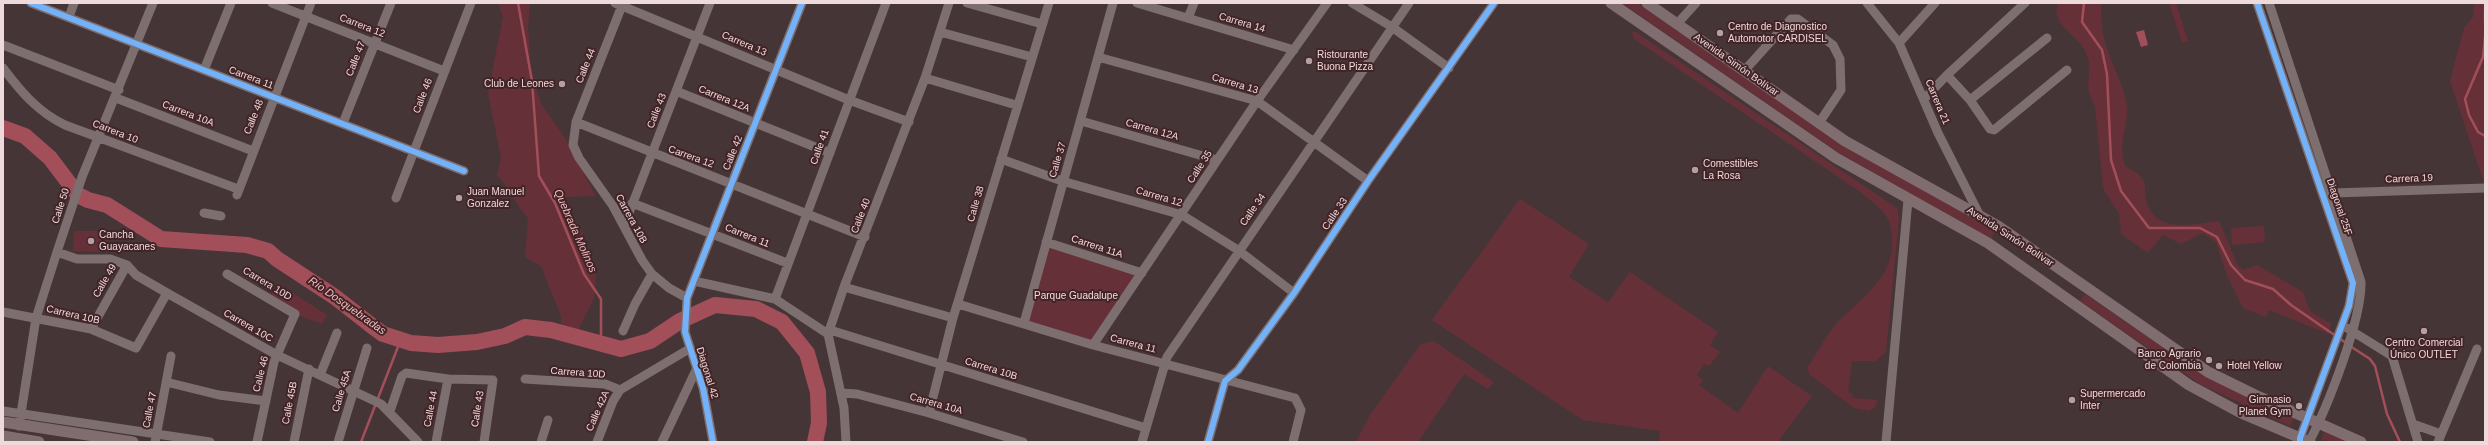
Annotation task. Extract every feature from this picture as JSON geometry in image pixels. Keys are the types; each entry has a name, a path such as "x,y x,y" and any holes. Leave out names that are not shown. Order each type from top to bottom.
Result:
{"main road":[{"name":"Avenida Simón Bolívar","path":"1611,3 1836,158 1908,200 1988,243 2136,350 2193,388 2235,410 2306,441"},
{"name":"Avenida Simón Bolívar","path":"1647,3 1845,142 1979,214 2208,372 2361,442"},
{"path":"3,422 20,420 133,442"},
{"path":"3,436 39,442"}],"street":[{"name":"Carrera 11","path":"31,3 69,16 138,45 464,171"},
{"path":"69,16 74,3"},
{"name":"Calle 50","path":"20,420 36,318 57,252 74,205 82,177 138,45 153,3"},
{"path":"204,70 231,3"},
{"name":"Carrera 12","path":"272,3 444,71"},
{"name":"Calle 48","path":"237,192 311,3"},
{"name":"Calle 47","path":"343,123 391,3"},
{"name":"Calle 46","path":"396,198 471,3"},
{"name":"Calle 43","path":"624,226 710,3"},
{"name":"Calle 42","path":"685,310 687,298 714,234 802,3"},
{"name":"Calle 41","path":"775,299 787,263 808,212 886,3"},
{"name":"Calle 40","path":"829,332 844,287 865,237 909,122 949,3"},
{"path":"967,3 1042,24"},
{"name":"Calle 38","path":"929,413 953,318 1016,105 1049,3"},
{"name":"Calle 37","path":"1024,323 1062,181 1081,121 1114,3"},
{"name":"Carrera 14","path":"1137,3 1294,50"},
{"path":"1188,18 1194,3"},
{"name":"Calle 35","path":"1093,345 1182,215 1257,101 1327,3"},
{"path":"1352,3 1392,27 1449,68"},
{"name":"Calle 34","path":"1142,442 1164,363 1238,250 1314,144 1409,3"},
{"name":"Calle 33","path":"1208,442 1226,382 1238,370 1294,293 1368,181 1494,3"},
{"path":"1677,24 1696,3"},
{"name":"Carrera 21","path":"1867,3 1899,43 1938,133 1979,214"},
{"path":"1899,43 1935,3"},
{"path":"1924,99 1947,75 2025,3"},
{"name":"Diagonal 25F","path":"2257,3 2353,283 2351,299 2334,347 2313,421"},
{"name":"Diagonal 25F","path":"2269,3 2334,193 2361,282 2360,302 2351,334 2345,351 2313,421"},
{"name":"Carrera 13","path":"620,4 849,100 909,122"},
{"name":"Calle 44","path":"572,138 576,122 620,4"},
{"path":"1744,71 1791,18 1798,19 1833,45 1838,52 1841,90 1819,123"},
{"path":"940,32 1032,57"},
{"path":"1970,100 2047,38"},
{"name":"Carrera 10A","path":"3,45 253,150"},
{"name":"Carrera 13","path":"1098,57 1257,101 1314,144 1368,181"},
{"name":"Carrera 10","path":"3,68 38,109 48,117 65,125 100,136 114,144 237,192"},
{"path":"1947,75 1970,100 1990,129 1994,130 2067,70"},
{"path":"925,78 1016,105"},
{"name":"Carrera 12A","path":"676,91 830,153"},
{"name":"Carrera 12A","path":"1081,121 1217,160"},
{"name":"Carrera 12","path":"576,122 652,154 808,212 865,237"},
{"name":"Carrera 10B","path":"572,138 573,145 579,158 613,206 631,243 652,274 668,288 687,298"},
{"name":"Carrera 12","path":"1001,159 1062,181 1182,215 1238,250 1294,293"},
{"name":"Carrera 19","path":"2324,196 2330,199 2334,193 2485,188"},
{"path":"1886,442 1908,200"},
{"name":"Carrera 11","path":"632,203 787,263"},
{"path":"204,213 221,216"},
{"name":"Carrera 11A","path":"1046,242 1142,273"},
{"name":"Carrera 10C","path":"57,252 77,259 110,259 127,265 136,274 167,293 277,355 381,404 390,411 418,442"},
{"name":"Calle 49","path":"91,328 127,265"},
{"name":"Carrera 10D","path":"227,274 294,314"},
{"path":"623,331 635,304 652,274"},
{"name":"Carrera 10B","path":"694,281 775,299 829,332 1146,428"},
{"path":"844,287 953,318"},
{"name":"Carrera 10B","path":"3,312 91,328 136,348 167,293"},
{"name":"Carrera 11","path":"958,304 1093,345 1164,363 1226,382 1295,398 1300,405 1300,414 1292,442"},
{"name":"Diagonal 42","path":"685,310 685,332 689,350 703,388 713,442"},
{"name":"Calle 46","path":"257,442 277,355 294,314"},
{"path":"2341,329 2392,356 2418,442"},
{"path":"829,332 846,420 846,442"},
{"path":"320,375 337,333"},
{"name":"Calle 45A","path":"338,442 367,348"},
{"path":"2413,424 2439,438 2477,349"},
{"path":"620,390 689,350"},
{"name":"Calle 47","path":"155,439 171,356"},
{"path":"662,442 696,368"},
{"name":"Calle 45B","path":"294,442 309,369"},
{"path":"390,411 402,376 406,373 448,379"},
{"name":"Calle 43","path":"448,379 493,380 484,442"},
{"name":"Calle 44","path":"436,442 448,379"},
{"name":"Carrera 10D","path":"525,379 605,384 620,390"},
{"path":"166,382 218,395 266,401"},
{"name":"Calle 42A","path":"597,442 613,401 620,390"},
{"name":"Carrera 10A","path":"841,393 856,394 929,413 1023,442"},
{"path":"3,411 20,420 155,439 210,442"},
{"path":"541,442 548,420"},
{"path":"2306,441 2313,421"}],"green space":[{"path":"498,3 530,3 528,26 531,75 542,105 565,138 596,196 561,197 583,233 576,245 596,276 594,298 577,333 561,323 561,316 541,266 525,257 528,218 506,185 497,175 501,158 488,93 503,17"},
{"path":"1622,3 1637,3 1843,145 1995,231 1991,239 1839,153"},
{"path":"2058,3 2101,3 2104,39 2122,87 2127,109 2122,151 2123,158 2125,166 2137,173 2144,181 2146,199 2150,210 2157,218 2165,223 2175,225 2219,221 2238,266 2243,270 2257,265 2303,292 2310,311 2331,324 2329,334 2269,310 2266,317 2243,308 2226,273 2216,242 2203,233 2181,244 2163,235 2148,253 2121,234 2119,214 2105,192 2103,186 2095,106 2091,97 2088,83 2088,57 2084,49 2061,23 2056,10"},
{"path":"2169,3 2176,3 2188,41 2182,43"},
{"path":"2474,3 2485,3 2485,186 2450,81 2464,28 2473,17"},
{"path":"1634,31 1897,208 1899,219 1886,352 1876,361 1852,361 1848,392 1853,395 1852,398 1878,400 1875,407 1869,411 1854,408 1810,375 1807,368 1834,327 1875,286 1888,265 1892,239 1888,219 1879,207 1859,191 1634,39 1632,33"},
{"path":"1520,199 1589,244 1569,277 1608,302 1630,272 1718,332 1710,345 1720,352 1709,366 1704,364 1697,375 1703,380 1699,385 1738,413 1768,366 1812,396 1780,439 1783,442 1659,442 1660,431 1583,420 1432,320"},
{"path":"2264,226 2265,242 2232,245 2231,228"},
{"name":"Cancha Guayacanes","path":"74,231 108,231 108,252 73,251"},
{"name":"Parque Guadalupe","path":"1046,242 1142,273 1093,345 1024,323"},
{"path":"278,283 327,315 322,324 295,314 270,298"},
{"path":"2085,294 2181,360 2206,375 2294,418 2290,426 2200,384 2080,301"},
{"path":"1434,341 1494,382 1488,389 1464,374 1418,442 1356,442 1370,415 1421,344"},
{"path":"2324,432 2347,442 2321,440"}],"shaded area":[{"path":"2144,30 2148,45 2141,47 2136,32"}],"waterway":[{"name":"Quebrada Molinos","path":"518,3 532,81 539,176 555,203 584,274 601,299 601,345"},
{"path":"2084,3 2082,22 2102,50 2107,74 2111,160 2121,191 2149,228 2200,228 2217,237 2231,265 2245,280 2273,289 2291,305 2346,343"},
{"path":"2485,10 2485,22"},
{"path":"2485,37 2483,57 2465,99 2469,115 2478,132 2485,136"},
{"name":"Río Dosquebradas","path":"3,128 25,136 50,158 78,195 88,200 107,205 161,239 247,245 268,251 277,259 335,297 383,334 411,343 438,345 477,342 505,336 525,327 551,330 621,349 650,341 680,321 715,305 756,309 782,322 807,353 818,392 819,423 815,442"},
{"path":"361,442 401,339"},
{"path":"2350,346 2370,359 2375,366 2387,414 2400,442"}],"cycle path":[{"path":"31,3 464,171"},
{"path":"713,442 703,388 685,332 687,298 802,3"},
{"path":"1208,442 1225,381 1238,370 1294,293 1368,181 1494,3"},
{"path":"2257,3 2353,283 2349,306 2300,438 2300,442"}],"place":[{"name":"Centro de Diagnostico Automotor CARDISEL","path":"1720,33"},
{"name":"Ristourante Buona Pizza","path":"1309,61"},
{"name":"Club de Leones","path":"562,84"},
{"name":"Comestibles La Rosa","path":"1695,170"},
{"name":"Juan Manuel Gonzalez","path":"459,198"},
{"name":"Cancha Guayacanes","path":"91,241"},
{"name":"Centro Comercial Único OUTLET","path":"2424,331"},
{"name":"Banco Agrario de Colombia","path":"2209,360"},
{"name":"Hotel Yellow","path":"2219,366"},
{"name":"Supermercado Inter","path":"2072,400"},
{"name":"Gimnasio Planet Gym","path":"2299,406"}]}
